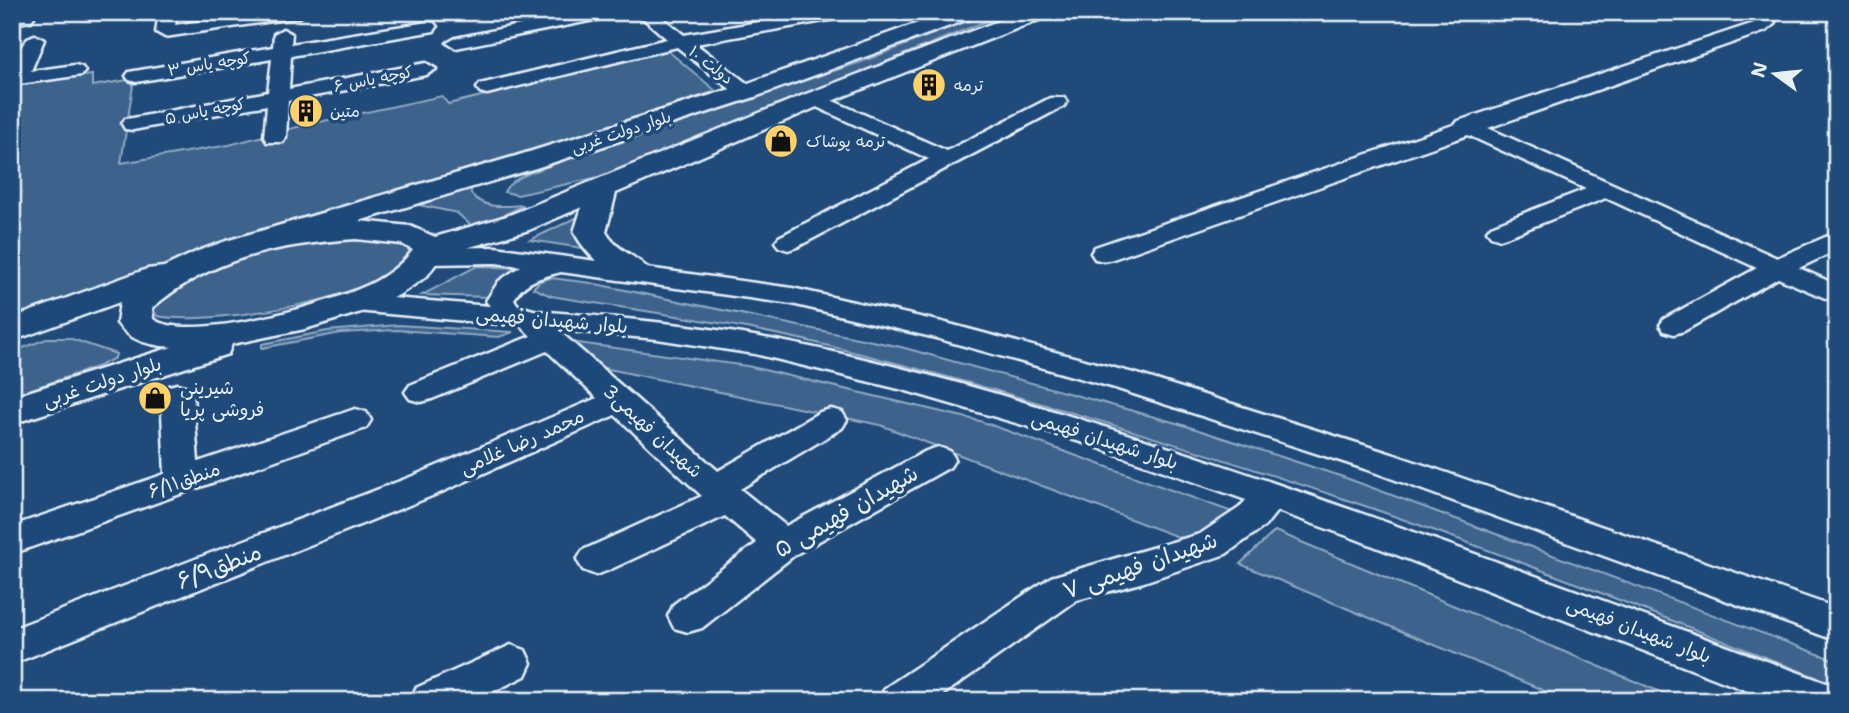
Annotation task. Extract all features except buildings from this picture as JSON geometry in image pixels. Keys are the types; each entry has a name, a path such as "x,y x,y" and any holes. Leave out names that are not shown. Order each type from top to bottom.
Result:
{"main road":[{"name":"بلوار دولت غربی","path":"269,238 526,162 746,92 970,12"},
{"path":"193,263 155,285 135,305 135,323 153,334 214,338 272,328 356,303 407,276 430,252 518,223 815,99 1042,12"},
{"path":"526,162 489,188 497,200 509,203 535,202 602,189"},
{"path":"602,189 590,232 597,244 636,274"},
{"path":"12,330 269,238 326,231 385,231 410,235 430,252"},
{"name":"بلوار دولت غربی","path":"12,411 272,328"}],"street":[{"path":"167,20 195,12"},
{"path":"456,43 609,12"},
{"name":"۱۰ دولت","path":"644,12 746,92"},
{"path":"487,88 680,41 846,12"},
{"path":"1104,253 1466,126 1760,27 1768,20 1771,12"},
{"path":"167,20 290,13 281,51 275,137"},
{"name":"کوچه یاس ۳","path":"136,76 428,27"},
{"path":"15,79 36,40"},
{"name":"کوچه یاس ۶","path":"278,97 426,69"},
{"path":"15,79 75,71"},
{"name":"کوچه یاس ۵","path":"133,124 278,97"},
{"path":"815,99 947,159"},
{"path":"788,242 1057,102"},
{"path":"1466,126 1837,295"},
{"path":"1500,231 1606,190"},
{"path":"1674,325 1777,268 1837,240"},
{"path":"430,252 495,255 792,296 942,331 1126,381 1383,463 1837,625"},
{"name":"3شهیدان فهیمی","path":"567,264 538,269 506,286 500,301 509,312 522,316 551,339 722,493 783,544"},
{"name":"بلوار شهیدان فهیمی","path":"356,303 656,330 755,345 908,381 1096,435 1270,495 1442,556 1823,701"},
{"path":"421,392 551,339"},
{"path":"177,394 182,481"},
{"name":"محمد رضا غلامی","path":"425,485 620,400"},
{"name":"منطق۶/۱۱","path":"12,540 355,420"},
{"path":"596,560 722,493 831,420"},
{"name":"شهیدان فهیمی ۵","path":"688,616 783,544 938,459"},
{"name":"منطق۶/۹","path":"12,647 425,485"},
{"name":"شهیدان فهیمی ۷","path":"900,701 1065,588 1213,544 1252,517 1270,495"},
{"path":"431,701 511,663"}],"shaded area":[{"path":"990,12 1009,12 603,176 518,195 504,192 521,177 561,161 861,62"},
{"path":"668,51 716,91 12,319 12,85 92,75 92,86 134,79 121,163 229,145 305,125 442,96 448,104"},
{"path":"471,187 471,194 483,203 496,206 524,205 475,229 457,213 419,205"},
{"path":"578,217 577,231 588,249 530,240"},
{"path":"345,236 406,237 415,251 399,268 371,283 336,296 295,306 254,313 181,318 157,316 152,308 154,293 180,275 272,249"},
{"path":"477,266 517,268 498,281 490,297 422,295"},
{"path":"551,278 591,283 901,347 1180,424 1346,478 1837,661 1837,685 1422,526 1167,441 969,383 837,348 731,325 551,296 533,288 540,281"},
{"path":"398,325 513,332 499,337 397,330 341,333 262,348 262,344 327,331"},
{"path":"49,338 69,338 116,354 115,358 12,396 12,352"},
{"path":"571,342 747,366 980,421 1235,513 1206,533 1186,540 880,425 599,367"},
{"path":"1275,531 1682,701 1569,701 1240,564"}],"place":[{"name":"ترمه","path":"929,85"},
{"name":"متین","path":"306,111"},
{"name":"ترمه پوشاک","path":"781,141"},
{"name":"شیرینی فروشی پریا","path":"155,398"}]}
